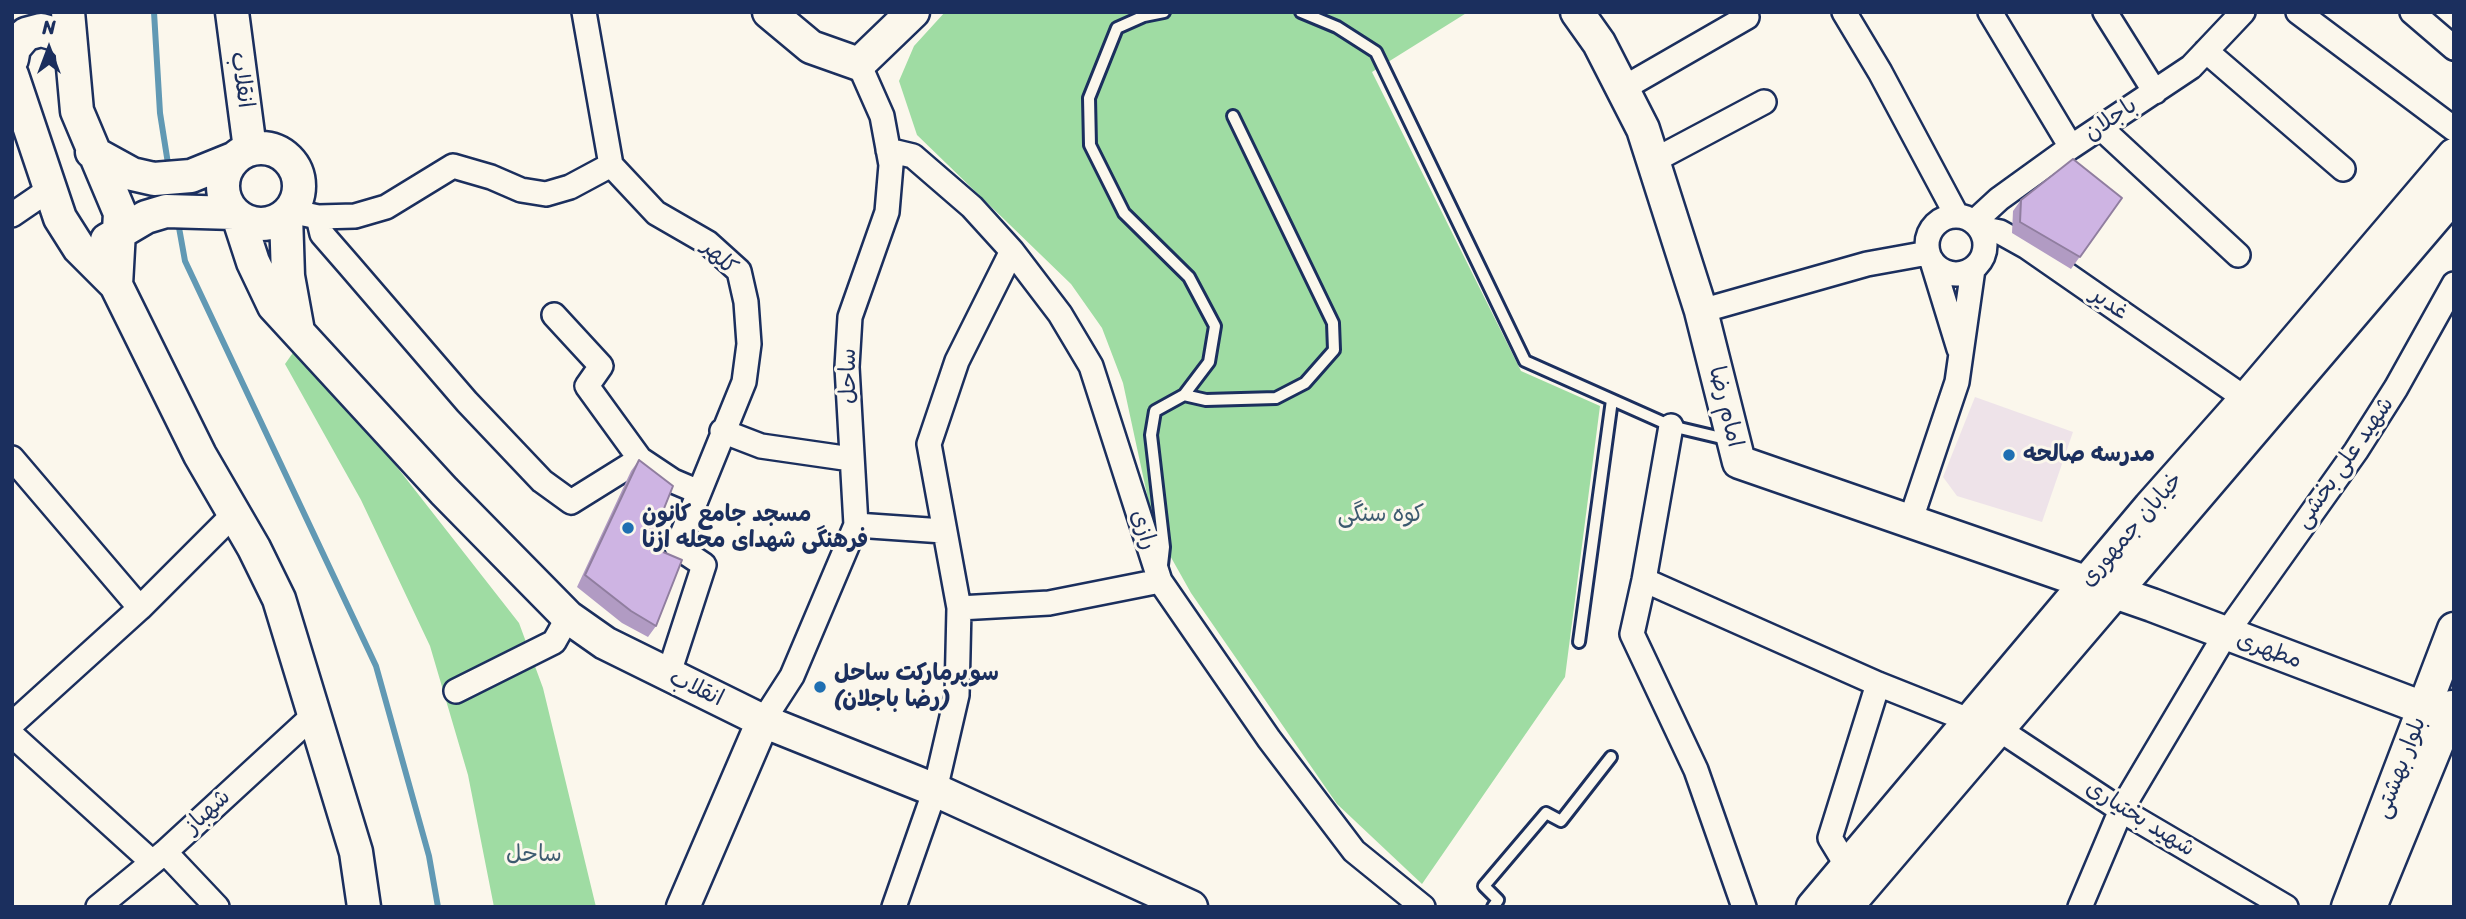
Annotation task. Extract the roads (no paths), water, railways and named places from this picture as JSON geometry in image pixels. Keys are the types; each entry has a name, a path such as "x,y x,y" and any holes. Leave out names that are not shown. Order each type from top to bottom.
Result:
{"street":[{"path":"68,12 77,111 105,159 125,229 116,285"},
{"name":"انقلاب","path":"232,12 233,158"},
{"path":"79,248 102,243 125,229 166,211 230,215 262,224 298,214 355,216 386,207 453,166 491,177 521,190 546,194 570,187 611,165 584,12"},
{"path":"769,12 811,47 859,64 896,19"},
{"name":"امام رضا","path":"1577,12 1599,43 1643,129 1701,311 1739,462 2100,588"},
{"path":"1701,311 1867,264 1930,257 1946,272 1955,274 1973,269 1979,263 1985,246 1844,12"},
{"path":"1990,12 2071,147"},
{"path":"2105,12 2155,92"},
{"name":"باجلان","path":"1970,222 2071,147 2191,68 2242,12"},
{"path":"2298,12 2454,129"},
{"path":"2412,12 2454,48"},
{"path":"1622,89 1747,17"},
{"path":"69,46 59,34 41,30 26,34 14,48 14,80 50,189 60,218 79,248 116,285 200,455 279,599 356,852 364,907"},
{"path":"2206,51 2343,169"},
{"name":"ساحل","path":"763,721 792,676 856,525 847,367 850,317 887,212 891,165 881,116 859,64"},
{"path":"1653,161 1764,102"},
{"path":"2101,128 2238,255"},
{"path":"105,159 132,174 154,179 191,176 233,158 275,149 293,164 300,188 288,276 298,331"},
{"name":"رازی","path":"888,150 913,156 938,174 1012,251 1060,314 1091,366 1160,581 1269,739 1354,851 1423,907"},
{"name":"خیابان جمهوری","path":"1846,907 1984,725 2100,588 2454,155"},
{"path":"230,215 223,192 226,169 233,158"},
{"name":"کلهر","path":"611,165 656,213 708,243 739,271 746,302 749,344 744,382 677,547 704,565 668,676"},
{"path":"12,215 50,189"},
{"name":"خیابان جمهوری","path":"2100,588 2454,195"},
{"path":"298,214 323,234 467,402 542,481 571,502 640,459"},
{"name":"انقلاب","path":"230,215 274,306 444,491 568,617 605,643 763,721 935,790 1191,907"},
{"path":"1962,358 1926,244 1933,227 1948,217 1970,222"},
{"name":"غدیر","path":"1970,222 2000,232 2027,247 2232,390"},
{"path":"894,907 935,790 957,695 959,608 929,444 957,362 1012,251"},
{"path":"1910,522 1957,382 1973,269"},
{"name":"شهید علی بخشی","path":"2080,907 2121,810 2225,635 2356,451 2396,388 2454,284"},
{"path":"554,315 601,366 587,386 640,459 673,481 698,492"},
{"path":"1671,426 1632,634 1696,770 1744,907"},
{"path":"722,431 761,446 851,459"},
{"path":"12,458 140,608"},
{"path":"12,724 140,608 234,514"},
{"path":"856,525 943,531"},
{"name":"شهید بختیاری","path":"1644,580 1878,684 1984,725 2286,907"},
{"path":"959,608 1049,603 1160,581"},
{"name":"مطهری","path":"2100,588 2446,713"},
{"path":"456,691 554,642 568,617"},
{"name":"بلوار بهشتی","path":"2370,907 2446,713 2454,629"},
{"path":"1847,866 1830,838 1878,684"},
{"name":"بلوار بهشتی","path":"2348,907 2446,713"},
{"name":"شهباز","path":"99,907 315,714"},
{"path":"683,907 763,721"},
{"name":"خیابان جمهوری","path":"1812,907 1847,866 1984,725"},
{"path":"12,735 216,907"}],"lane":[{"path":"1160,581 1164,547 1151,435 1155,411 1184,395 1209,362 1215,326 1189,277 1124,213 1090,145 1089,98 1117,29 1144,16 1164,12"},
{"path":"1301,12 1337,27 1376,52 1525,362 1671,426 1734,441"},
{"path":"1184,395 1206,400 1276,398 1305,383 1334,350 1333,323 1233,116"},
{"path":"1579,642 1612,400"},
{"path":"1493,907 1498,900 1484,886 1546,813 1561,821 1611,757"}],"waterway":[{"path":"154,12 160,113 169,170"},
{"path":"178,222 185,261 376,666 429,856 438,907"}],"place":[{"name":"مدرسه صالحه","path":"2009,455"},
{"name":"مسجد جامع کانون فرهنگی شهدای محله ازنا","path":"628,528"},
{"name":"سوپرمارکت ساحل (رضا باجلان)","path":"820,687"}],"park label":[{"name":"کوه سنگی","path":"1381,515"}]}
